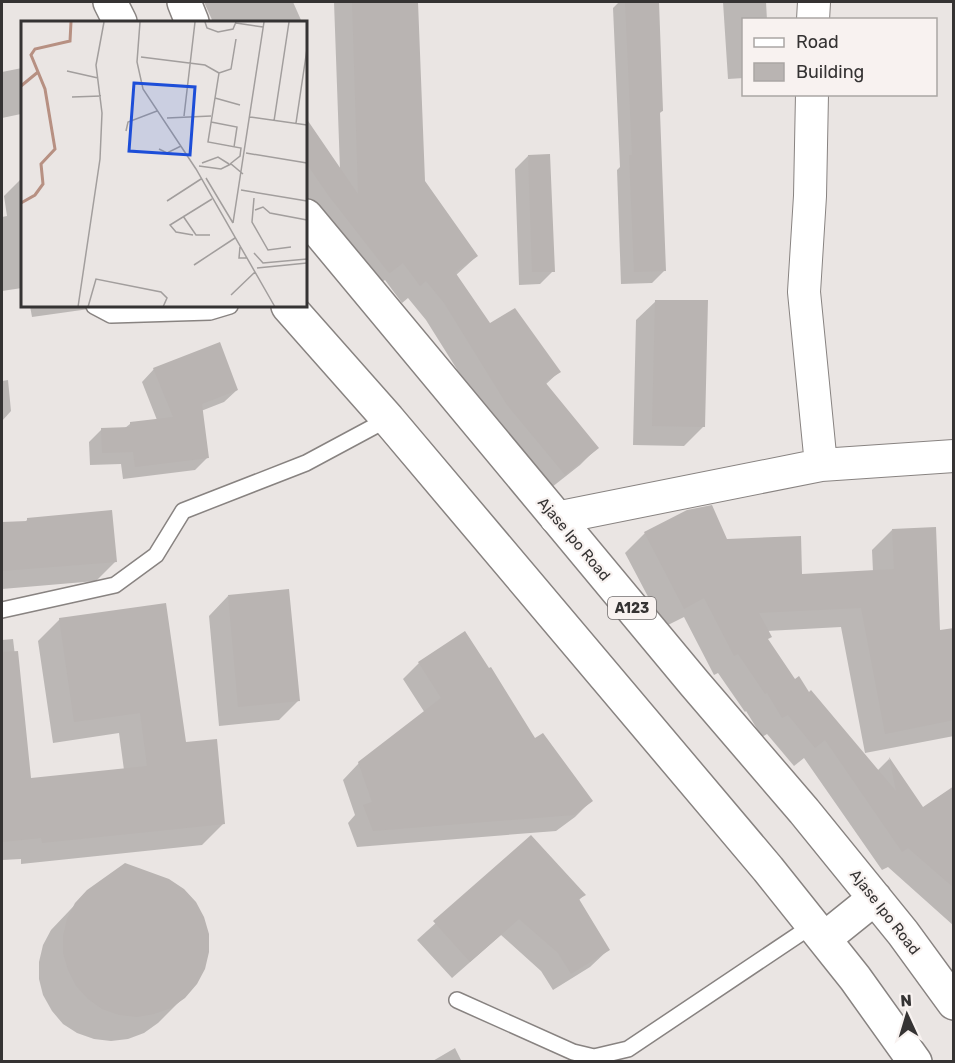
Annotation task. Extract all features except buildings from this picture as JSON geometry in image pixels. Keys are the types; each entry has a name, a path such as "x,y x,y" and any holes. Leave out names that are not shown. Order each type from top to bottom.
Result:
{"highway":[{"path":"110,2 120,21"},
{"path":"184,2 192,21"},
{"name":"Ajase Ipo Road","path":"308,218 556,518 804,811 954,1003"},
{"path":"290,308 388,419 768,869 855,978 915,1062"},
{"path":"819,932 874,898"}],"street":[{"path":"813,18 814,2"},
{"path":"812,96 810,195 804,292 820,465"},
{"path":"556,518 820,465 954,456"}],"lane":[{"path":"98,308 111,315 210,312 223,308"},
{"path":"2,610 115,585 156,555 183,511 306,463 388,419"},
{"path":"457,1000 573,1052 594,1057 628,1048 819,932"}]}
